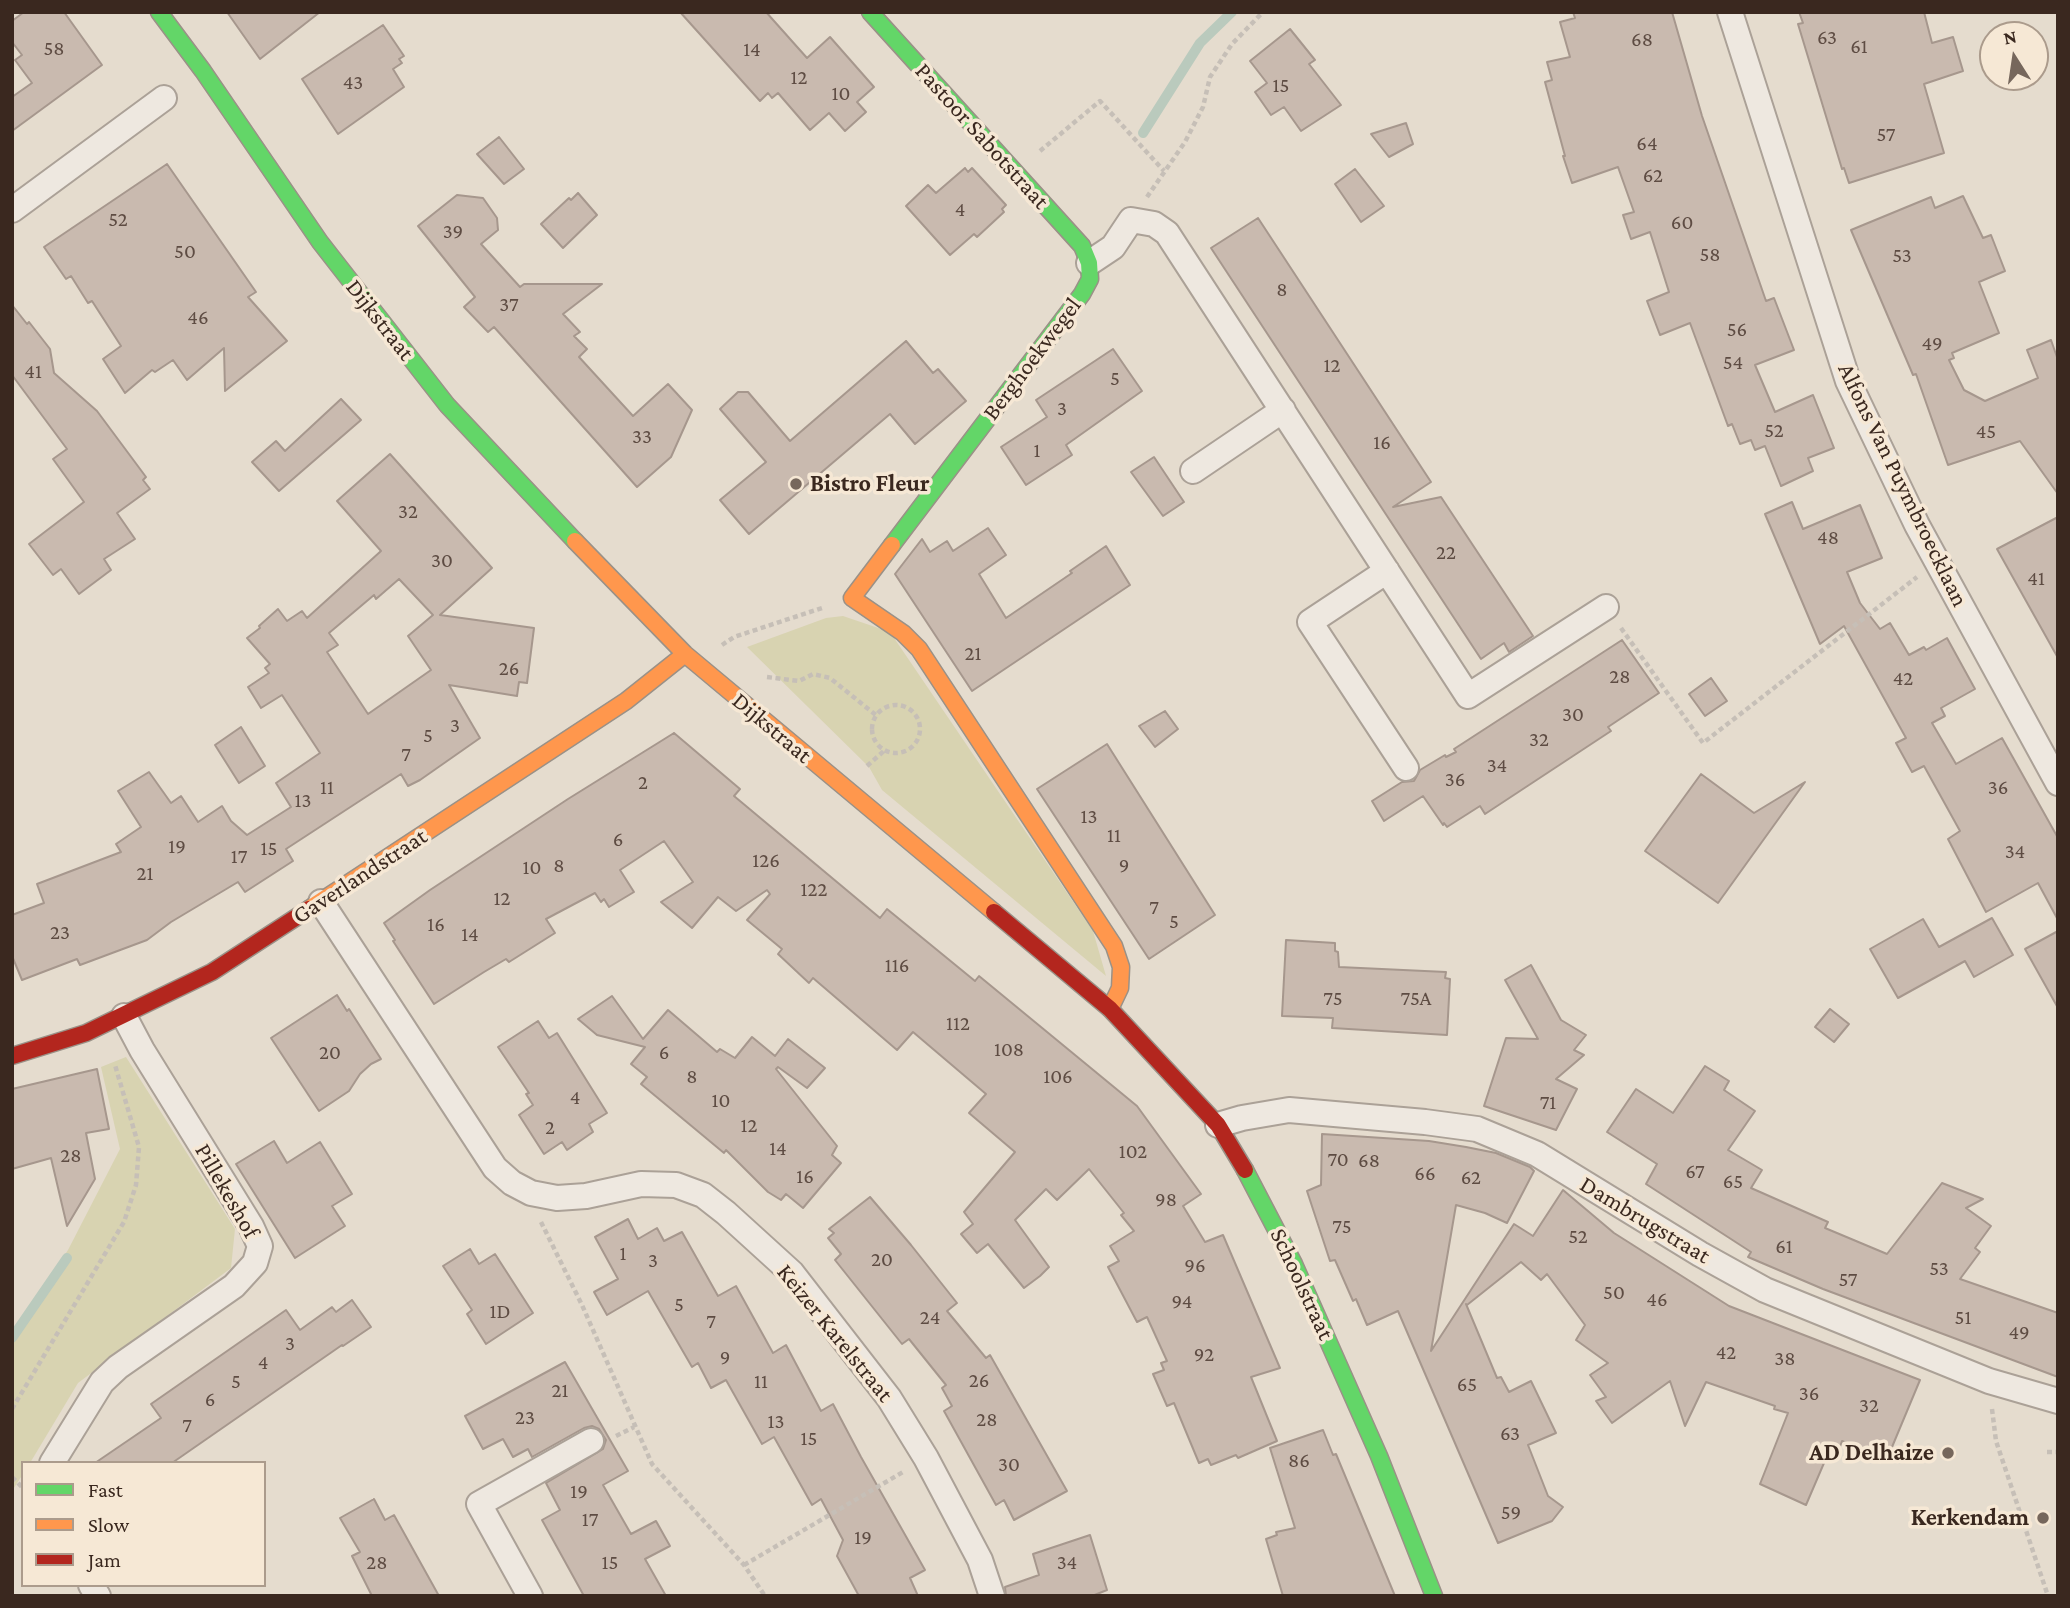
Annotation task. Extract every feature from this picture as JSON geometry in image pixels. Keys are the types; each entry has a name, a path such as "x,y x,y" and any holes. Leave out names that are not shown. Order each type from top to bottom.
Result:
{"main road":[{"name":"Dijkstraat","path":"159,12 203,71 320,242 447,405 639,609 685,654 1110,1009"},
{"name":"Pastoor Sabotstraat","path":"870,12 1082,246 1089,263"},
{"name":"Berghoekwegel","path":"852,598 1082,294 1090,279 1089,263"},
{"path":"852,598 903,632 919,649 1114,946 1121,967 1120,988 1110,1009"},
{"name":"Gaverlandstraat","path":"12,1056 114,1021 212,972 626,701 685,654"},
{"name":"Schoolstraat","path":"1110,1009 1218,1125 1258,1191 1294,1264 1378,1456 1434,1596"}],"street":[{"name":"Alfons Van Puymbroecklaan","path":"1730,12 1848,381 1937,561 2058,783"},
{"path":"12,210 164,98"},
{"path":"1089,263 1113,247 1131,220 1154,224 1167,233 1468,696 1606,607"},
{"path":"1193,471 1283,410"},
{"path":"1387,571 1310,622 1406,768"},
{"name":"Keizer Karelstraat","path":"321,902 495,1168 512,1183 531,1193 557,1198 586,1196 641,1184 676,1185 703,1195 792,1273 889,1398 926,1458 979,1560 992,1596"},
{"name":"Pillekeshof","path":"53,1461 102,1382 118,1367 234,1286 255,1263 260,1246 251,1226 142,1050 114,1021"},
{"name":"Dambrugstraat","path":"1218,1125 1289,1110 1477,1129 1537,1154 1700,1254 1765,1290 1989,1381 2058,1402"},
{"path":"530,1596 479,1504 591,1441"}],"path":[{"path":"1131,220 1185,142 1203,107 1210,77 1233,44 1263,12"},
{"path":"1015,172 1100,101 1164,172"},
{"path":"1606,607 1703,743 1937,561"},
{"path":"722,645 734,637 852,598"},
{"path":"765,677 799,681 813,674 830,678 877,716"},
{"path":"895,706 909,710 918,719 919,736 915,744 903,752 895,753 881,748 873,734 877,716 887,708 895,706"},
{"path":"12,1409 124,1222 136,1185 139,1147 114,1021"},
{"path":"531,1193 539,1218 582,1305 652,1464 744,1565 765,1596"},
{"path":"1989,1381 1996,1441 2048,1596"},
{"path":"2047,1452 2058,1452"},
{"path":"744,1565 926,1458"}],"shaded area":[{"path":"843,616 890,632 1093,931 1106,976 882,790 869,767 747,647 826,618"},
{"path":"126,1057 235,1229 231,1268 78,1383 31,1461 21,1461 21,1477 12,1491 12,1334 68,1250 120,1149 101,1067"}],"building":[{"path":"24,12 64,12 102,65 12,131 12,97 32,83 15,60 22,55 12,42 12,21"},
{"path":"227,12 320,12 260,59"},
{"path":"680,12 766,12 807,58 830,37 874,87 857,102 866,112 845,131 829,113 810,130 778,93 772,98 768,93 760,101"},
{"path":"1573,12 1672,12 1702,116 1766,301 1774,298 1794,350 1755,365 1775,412 1813,395 1834,448 1808,458 1813,471 1781,486 1765,446 1755,450 1751,440 1740,444 1732,424 1728,426 1690,323 1660,335 1647,301 1669,292 1650,232 1631,239 1623,215 1634,212 1618,167 1572,183 1545,82 1552,80 1547,62 1570,57 1560,22 1575,18"},
{"path":"1799,12 1924,12 1932,43 1953,37 1963,71 1924,84 1944,153 1849,183 1844,168 1842,169 1798,24 1803,23"},
{"path":"383,25 404,56 399,59 402,63 393,69 404,87 338,134 302,79"},
{"path":"1290,29 1315,60 1309,64 1341,105 1301,131 1284,107 1271,115 1255,92 1267,83 1250,61"},
{"path":"1406,123 1413,144 1389,157 1371,134"},
{"path":"499,137 524,169 504,184 477,154"},
{"path":"167,164 256,292 248,297 287,341 225,391 224,348 187,380 173,360 155,372 152,370 125,393 103,359 121,346 92,301 88,303 71,276 66,279 44,247"},
{"path":"965,168 968,172 972,168 1006,205 1002,209 1004,212 977,237 974,234 950,255 906,206 928,185 936,193"},
{"path":"1355,169 1384,206 1361,222 1335,184"},
{"path":"578,193 597,215 563,248 541,224"},
{"path":"457,195 483,198 497,218 498,230 481,244 520,287 524,284 602,284 563,314 580,332 574,336 587,349 579,357 633,416 668,384 692,410 671,457 637,487 494,327 488,332 464,307 475,297 418,226"},
{"path":"1963,196 1983,238 1991,235 2005,271 1979,282 1999,333 1952,353 1954,358 1949,360 1964,390 1985,401 2038,378 2027,350 2051,340 2058,360 2058,494 2020,441 1948,465 1916,374 1913,375 1851,230 1931,197 1935,208"},
{"path":"1258,218 1431,482 1393,507 1441,497 1533,636 1509,652 1504,643 1481,659 1211,248"},
{"path":"12,305 50,349 54,373 97,411 146,477 143,480 150,489 117,513 135,539 104,559 111,570 79,594 61,569 53,575 29,544 84,502 53,459 67,449 12,375"},
{"path":"906,341 933,373 938,369 966,401 915,444 890,414 749,534 720,500 766,462 720,409 738,392 748,392 790,441"},
{"path":"1113,349 1142,391 1066,445 1072,455 1026,485 1001,447 1047,417 1036,400"},
{"path":"341,399 361,420 279,491 252,462 276,441 285,451"},
{"path":"390,454 492,568 440,615 534,628 527,683 519,682 517,696 449,685 480,738 420,780 408,786 401,774 286,849 293,861 245,892 238,882 171,922 147,940 80,965 77,959 22,980 12,956 12,915 44,903 37,884 121,852 116,844 141,827 118,791 149,772 171,803 181,796 198,822 222,806 231,821 247,835 291,807 276,783 320,753 282,695 261,708 248,687 269,673 265,668 270,664 247,638 278,609 287,621 302,611 307,618 381,551 337,501","holes":["399,579 433,615 408,636 431,670 368,714 327,652 338,645 329,633 374,595 376,599"]},
{"path":"1154,457 1184,502 1163,516 1131,472"},
{"path":"1792,502 1803,529 1860,505 1882,558 1847,572 1860,603 1880,629 1890,623 1909,655 1924,647 1926,650 1947,638 1975,689 1941,708 1945,716 1932,723 1956,764 2002,738 2058,838 2058,920 2038,883 1986,912 1948,839 1960,831 1924,766 1912,772 1896,743 1906,738 1844,626 1820,644 1765,514"},
{"path":"2058,517 2058,658 1997,549"},
{"path":"988,528 1006,555 979,574 1006,618 1106,546 1130,585 972,691 895,574 922,539 930,552 947,541 953,551"},
{"path":"1622,640 1659,693 1608,727 1611,731 1485,814 1480,806 1447,827 1423,796 1384,821 1372,801 1402,782 1414,781 1420,770 1445,755 1446,757 1456,752 1454,749"},
{"path":"1711,678 1727,701 1705,716 1689,694"},
{"path":"1165,711 1178,729 1155,747 1139,726"},
{"path":"241,727 265,766 239,783 215,745"},
{"path":"674,733 740,789 734,796 880,918 887,909 975,981 979,976 1137,1106 1201,1194 1183,1206 1205,1242 1223,1235 1280,1368 1251,1377 1277,1441 1238,1458 1236,1455 1211,1465 1208,1459 1199,1463 1174,1403 1167,1406 1153,1374 1164,1370 1161,1363 1167,1361 1147,1317 1137,1322 1108,1267 1119,1261 1110,1246 1134,1231 1121,1215 1124,1213 1089,1169 1057,1200 1046,1189 1015,1220 1049,1267 1024,1288 988,1244 977,1253 961,1234 973,1224 964,1212 1015,1152 969,1113 986,1094 913,1032 897,1050 813,978 809,983 778,954 782,949 747,920 770,894 767,890 736,911 718,897 692,928 661,902 693,882 664,841 620,870 634,892 609,907 604,899 601,902 595,893 546,919 555,933 509,962 506,959 434,1004 384,923 568,799"},
{"path":"1107,744 1215,915 1149,959 1037,789"},
{"path":"1701,774 1754,813 1805,782 1718,903 1645,851"},
{"path":"1992,918 2013,955 1974,977 1965,961 1898,998 1870,949 1923,919 1939,947"},
{"path":"2058,931 2058,1008 2025,949"},
{"path":"1286,940 1335,943 1339,967 1446,972 1445,978 1450,979 1447,1035 1332,1028 1333,1018 1282,1016"},
{"path":"1531,965 1561,1020 1586,1035 1574,1050 1584,1055 1556,1079 1577,1089 1556,1130 1484,1106 1506,1038 1538,1039 1505,980"},
{"path":"337,995 381,1059 360,1074 349,1091 319,1111 271,1038"},
{"path":"612,996 643,1039 668,1010 717,1052 720,1049 735,1058 752,1037 775,1056 788,1039 825,1068 807,1088 778,1067 776,1069 837,1146 832,1155 841,1163 803,1208 786,1194 781,1200 768,1192 726,1150 724,1153 641,1084 647,1077 631,1064 645,1047 597,1035 578,1019"},
{"path":"1830,1009 1849,1024 1834,1042 1815,1027"},
{"path":"538,1021 549,1038 557,1033 607,1113 589,1124 593,1132 567,1150 562,1142 544,1154 519,1115 533,1105 526,1094 529,1093 498,1047"},
{"path":"1705,1066 1729,1081 1724,1090 1755,1111 1728,1150 1762,1170 1751,1188 1828,1222 1825,1228 1887,1254 1942,1183 1983,1199 1966,1208 1991,1226 1975,1248 1980,1252 1960,1279 2058,1313 2058,1377 1823,1289 1748,1257 1751,1252 1646,1184 1657,1164 1607,1132 1636,1089 1673,1113"},
{"path":"97,1069 109,1129 86,1133 95,1179 67,1226 51,1158 12,1169 12,1089"},
{"path":"1322,1134 1429,1141 1466,1147 1496,1153 1534,1171 1507,1223 1485,1213 1456,1205 1431,1351 1514,1224 1533,1236 1563,1190 1614,1233 1729,1306 1920,1380 1887,1459 1842,1441 1838,1452 1830,1449 1806,1505 1760,1484 1788,1413 1774,1409 1775,1406 1706,1382 1685,1426 1670,1381 1612,1423 1596,1401 1606,1397 1590,1375 1608,1363 1576,1340 1585,1325 1547,1274 1541,1280 1521,1262 1466,1304 1497,1378 1501,1377 1509,1392 1531,1381 1556,1433 1528,1445 1548,1496 1563,1507 1552,1521 1498,1543 1398,1311 1367,1325 1335,1260 1330,1261 1307,1191 1321,1185"},
{"path":"274,1141 287,1163 320,1142 352,1194 332,1206 345,1226 295,1258 236,1164"},
{"path":"870,1197 957,1303 947,1311 986,1358 990,1355 1067,1491 1014,1520 1004,1500 996,1505 944,1411 952,1406 942,1388 946,1385 909,1339 902,1344 835,1260 841,1254 828,1238 834,1233 829,1229"},
{"path":"628,1219 638,1239 657,1228 664,1241 682,1232 718,1296 736,1286 773,1353 786,1345 821,1411 833,1404 925,1570 910,1578 918,1596 859,1596 837,1556 843,1540 821,1499 812,1505 774,1437 762,1444 726,1380 711,1388 698,1363 692,1367 648,1291 607,1315 594,1292 618,1279 595,1237"},
{"path":"470,1249 479,1264 495,1254 533,1313 486,1344 467,1314 472,1310 443,1266"},
{"path":"352,1300 371,1327 175,1461 98,1461 161,1418 151,1404 286,1310 300,1330 332,1307 336,1312"},
{"path":"565,1362 628,1471 603,1485 631,1534 656,1521 670,1546 645,1559 666,1596 584,1596 542,1520 560,1510 546,1483 603,1449 606,1440 599,1429 592,1426 584,1428 532,1457 528,1449 513,1457 503,1439 483,1449 465,1416"},
{"path":"1323,1430 1333,1455 1336,1454 1395,1596 1283,1596 1266,1539 1277,1535 1276,1532 1295,1528 1270,1448"},
{"path":"374,1499 385,1520 394,1515 439,1596 372,1596 352,1556 360,1552 340,1518"},
{"path":"1090,1535 1107,1590 1092,1596 1006,1596 1005,1587 1039,1575 1033,1554"}],"waterway":[{"path":"1143,133 1200,43 1232,12"},
{"path":"12,1338 67,1258"}],"traffic: fast":[{"path":"159,12 203,71 320,242 447,405 575,541"},
{"path":"870,12 1082,246 1089,263 1090,279 1082,294 892,545"},
{"path":"1245,1170 1294,1264 1379,1456 1434,1596"}],"traffic: slow":[{"path":"575,541 685,654 994,912"},
{"path":"892,545 852,598 903,633 919,649 1114,946 1121,967 1120,988 1110,1009"},
{"path":"309,909 626,701 685,654"}],"traffic: jam":[{"path":"12,1056 86,1033 212,972 309,909"},
{"path":"994,912 1110,1009 1218,1125 1245,1170"}],"place":[{"name":"Bistro Fleur","path":"796,484"},
{"name":"AD Delhaize","path":"1948,1453"},
{"name":"Kerkendam","path":"2043,1518"}]}
